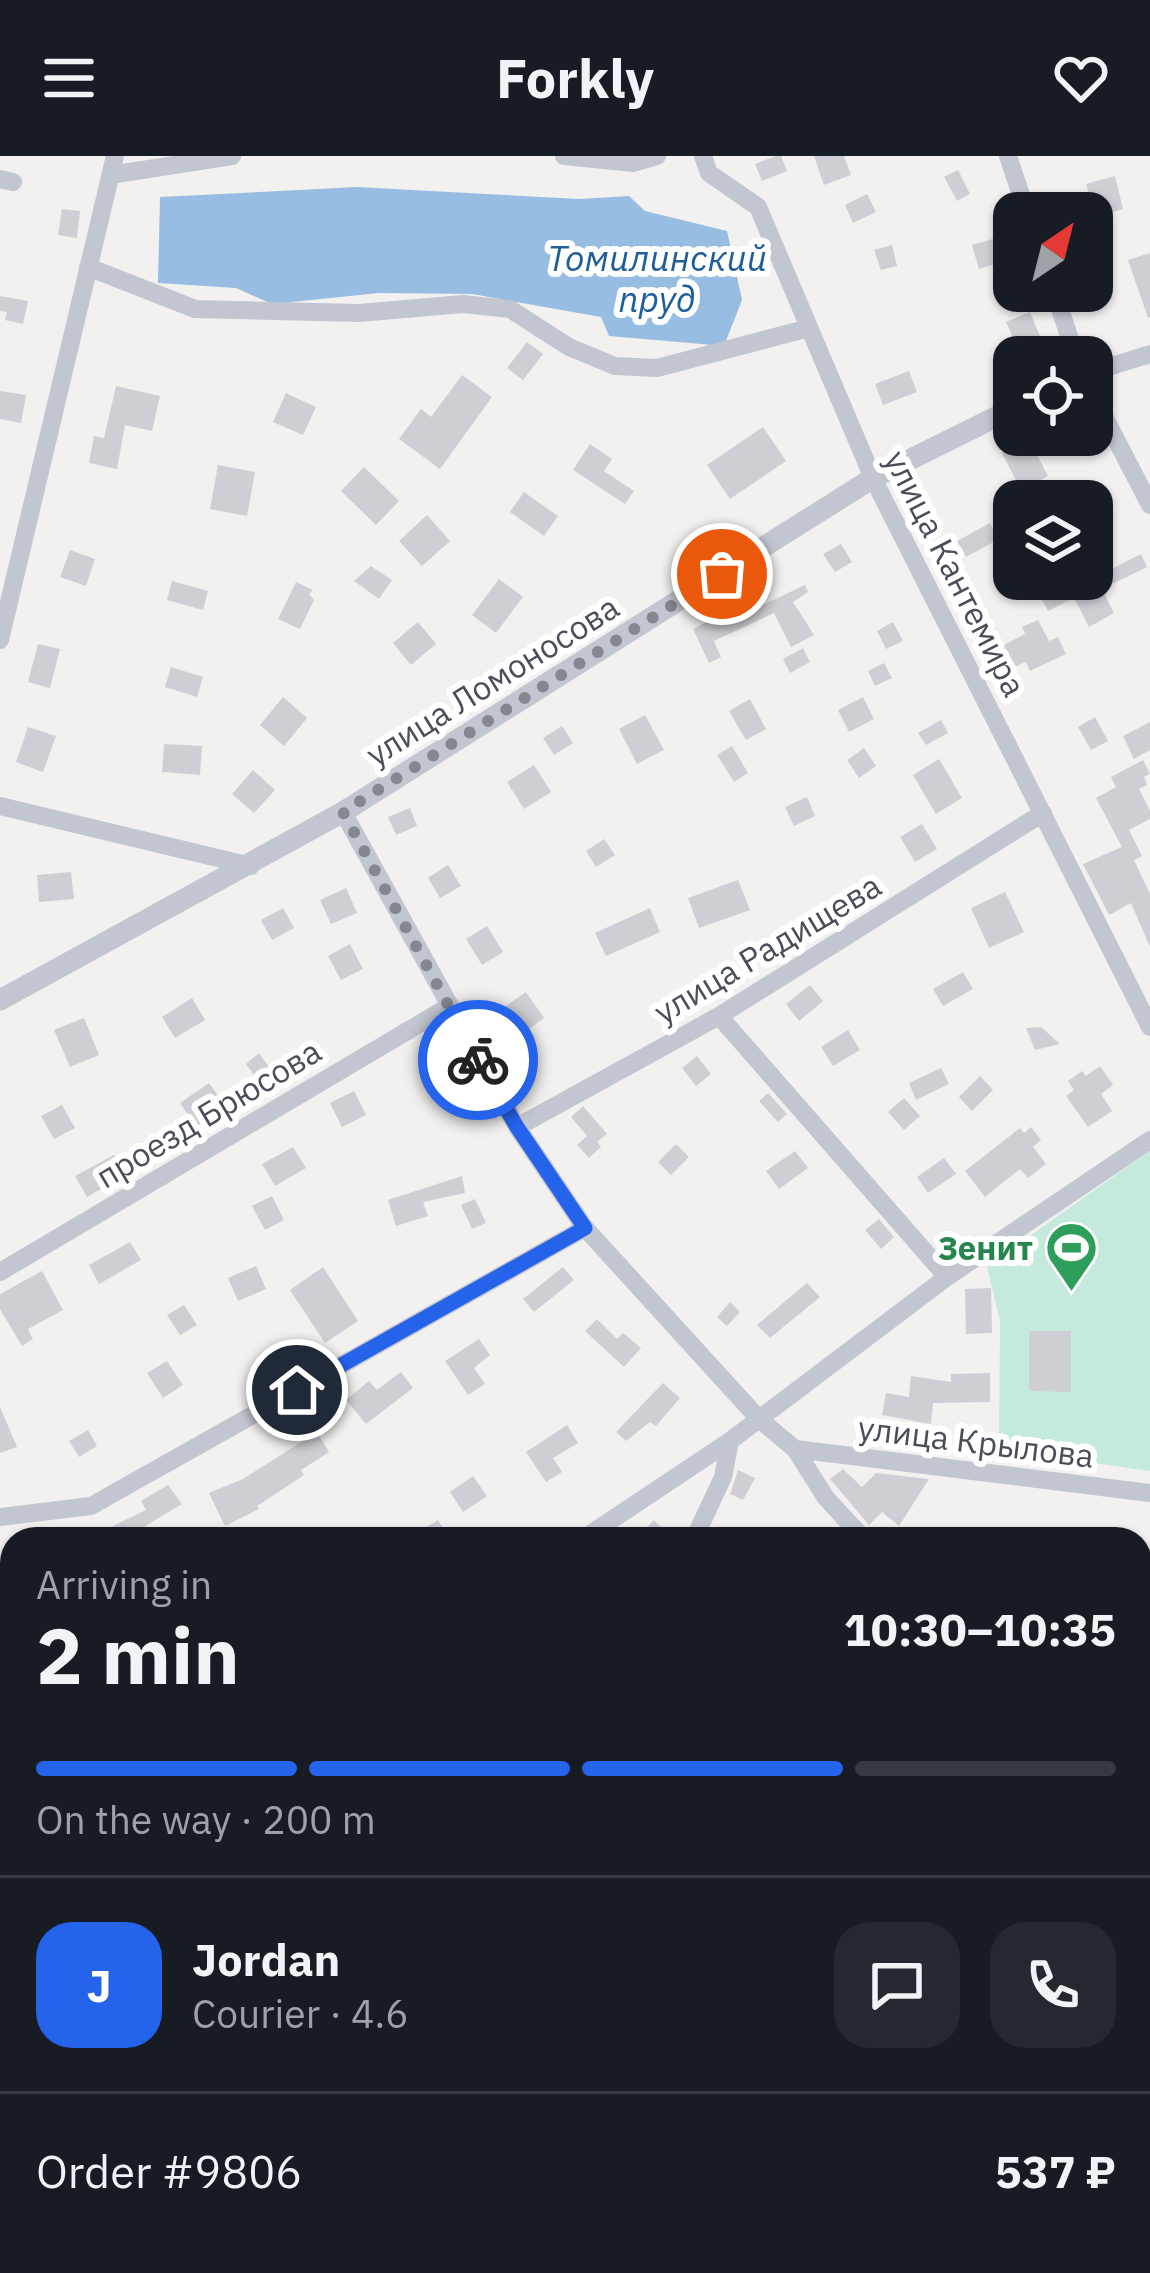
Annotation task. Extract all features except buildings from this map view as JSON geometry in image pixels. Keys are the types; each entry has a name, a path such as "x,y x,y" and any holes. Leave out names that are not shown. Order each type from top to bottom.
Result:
{"street":[{"path":"0,640 112,166 232,156"},
{"path":"564,156 634,163 657,156"},
{"name":"улица Кантемира","path":"703,156 710,173 758,207 873,478 1150,1027"},
{"path":"1008,156 1020,192"},
{"path":"88,267 195,309 359,313 463,304 510,309 568,347 616,366 657,368 809,328"},
{"path":"1113,365 1150,354"},
{"name":"улица Ломоносова","path":"0,1000 251,866 873,478 993,418"},
{"path":"1113,434 1150,505"},
{"path":"0,806 251,866"},
{"path":"343,812 517,1127 585,1228 760,1419 795,1450 826,1498 853,1527"},
{"name":"улица Радищева","path":"517,1127 718,1016 1043,813"},
{"name":"проезд Брюсова","path":"0,1272 448,1007"},
{"path":"718,1016 947,1277"},
{"path":"601,1527 730,1442 947,1277 1150,1140"},
{"path":"0,1517 91,1506 585,1228"},
{"path":"700,1527 723,1477 730,1442"},
{"name":"улица Крылова","path":"795,1450 1150,1493"}],"green space":[{"name":"Зенит","path":"1150,1151 1150,1471 999,1450 1000,1321 987,1266"}],"water":[{"name":"Томилинский пруд","path":"357,187 579,199 629,196 645,211 727,231 742,300 724,346 609,336 601,317 472,294 379,293 272,304 236,288 158,283 160,197"}],"way so far":[{"path":"478,1060 343,812 722,574"}],"place":[{"name":"Зенит","path":"1072,1293"}],"route":[{"path":"297,1390 585,1228 478,1060"}]}
